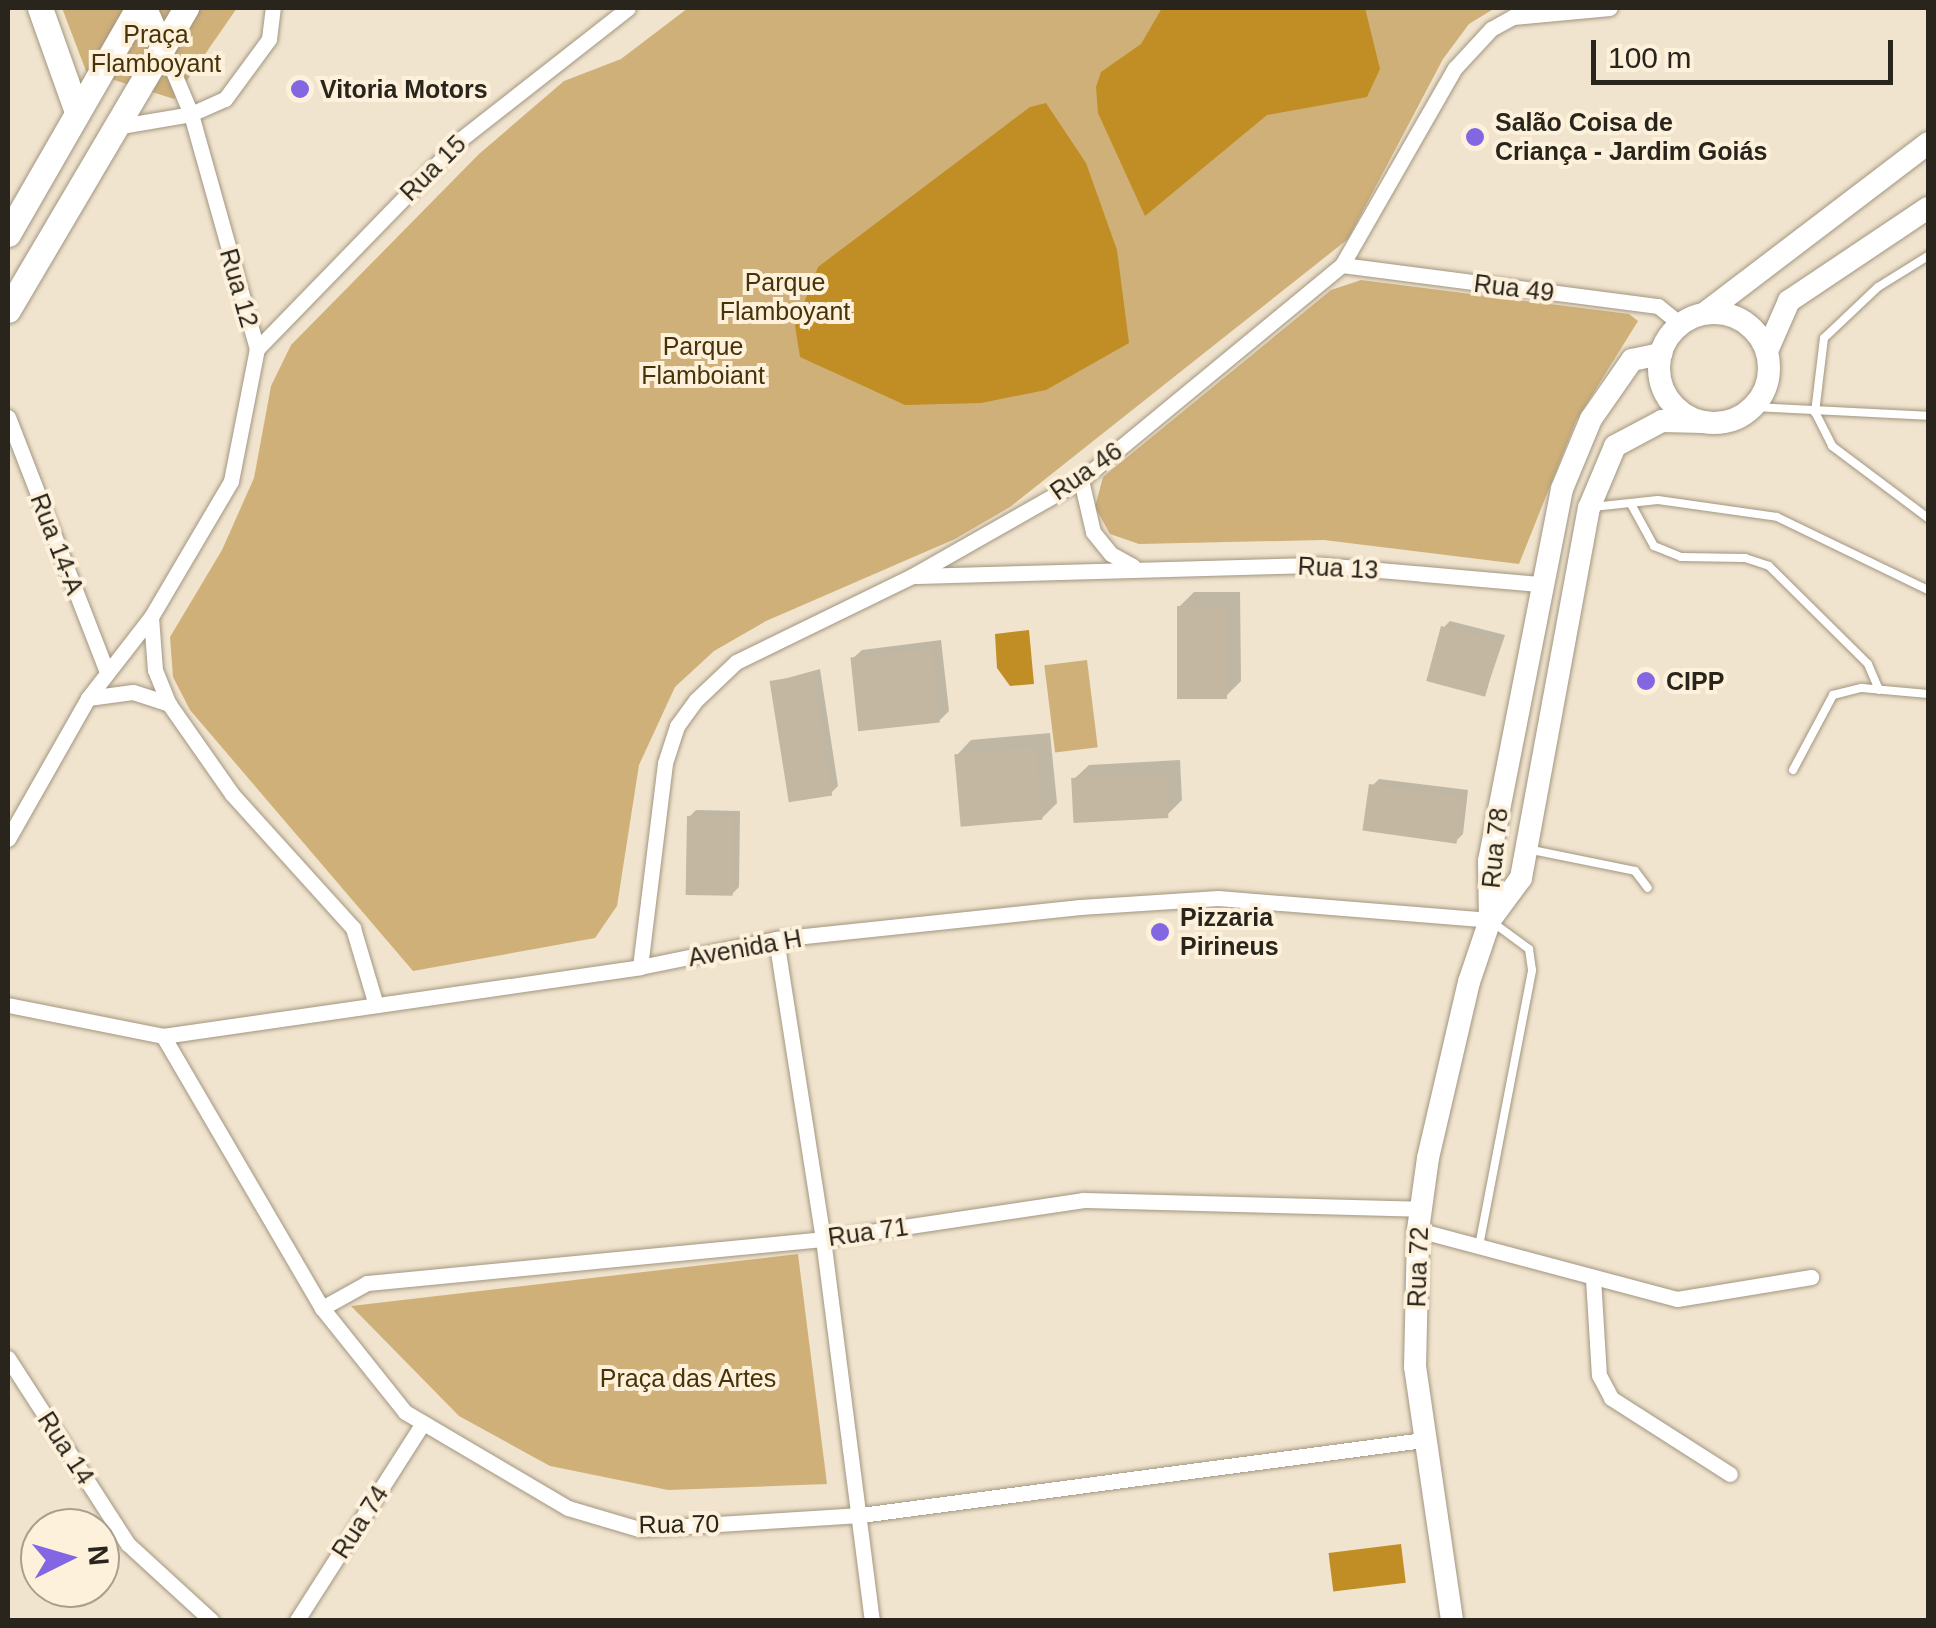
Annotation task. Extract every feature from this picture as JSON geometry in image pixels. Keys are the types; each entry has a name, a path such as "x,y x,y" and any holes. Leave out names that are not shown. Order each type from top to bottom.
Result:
{"main road":[{"path":"40,8 77,112"},
{"path":"8,234 142,8"},
{"name":"Rua 12","path":"142,8 162,44"},
{"path":"8,310 109,128 186,8"},
{"path":"1928,143 1705,313 1680,324 1661,354 1660,372 1673,404 1703,422 1738,418 1753,407 1768,381 1767,351 1789,300 1928,208"},
{"path":"1705,313 1749,325 1767,351"},
{"name":"Rua 78","path":"1490,920 1489,860 1539,584 1562,489 1591,419 1632,360 1661,354"},
{"name":"Rua 78","path":"1490,920 1521,878 1589,508 1614,446 1662,422 1703,422"},
{"name":"Rua 72","path":"1452,1620 1415,1368 1419,1219 1469,982 1490,920"}],"street":[{"path":"109,128 190,114 225,99 269,39 273,8"},
{"name":"Rua 15","path":"257,349 460,139 628,8"},
{"name":"Rua 46","path":"640,968 662,782 676,726 736,662 912,576 1081,480 1342,265 1455,68 1491,29 1513,17 1610,8"},
{"name":"Rua 12","path":"151,617 231,481 257,349 190,114 162,44"},
{"name":"Rua 49","path":"1342,265 1658,306 1680,324"},
{"name":"Rua 14-A","path":"8,417 106,670"},
{"path":"1081,480 1093,532 1111,554 1136,567"},
{"name":"Rua 13","path":"912,576 1322,564 1539,584"},
{"path":"8,839 106,670 151,617"},
{"path":"151,617 155,670 169,704 232,794 353,928 376,1006"},
{"path":"88,698 133,692 169,704"},
{"name":"Avenida H","path":"8,1005 163,1036 640,968 776,940 1218,898 1490,920"},
{"path":"776,940 823,1239 872,1620"},
{"name":"Rua 70","path":"163,1036 322,1308 405,1412 568,1508 639,1530 860,1514 1423,1440"},
{"name":"Rua 71","path":"322,1308 367,1283 823,1239 1083,1200 1419,1219 1480,1246 1678,1299 1811,1277"},
{"path":"1594,1278 1599,1375 1611,1398 1730,1474"},
{"name":"Rua 14","path":"8,1358 128,1544 210,1620"},
{"name":"Rua 74","path":"297,1620 424,1423"}],"lane":[{"path":"1928,256 1878,286 1824,338 1815,412 1832,446 1928,518"},
{"path":"1753,407 1928,416"},
{"path":"1632,504 1654,546 1681,557 1745,558 1769,566 1868,664 1879,690"},
{"path":"1589,508 1712,504 1777,517 1928,590"},
{"path":"1793,770 1833,696 1879,690 1928,694"},
{"path":"1528,849 1635,871 1648,888"},
{"path":"1480,1246 1532,970 1528,949 1490,920"}],"green space":[{"name":"Praça Flamboyant","path":"62,8 237,8 174,99 86,71"},
{"name":"Parque Flamboyant","path":"688,8 1495,8 1469,24 1443,59 1348,239 1010,507 955,539 766,621 714,651 675,687 639,765 617,906 595,938 413,971 190,710 173,677 170,637 222,550 254,478 271,386 291,345 479,154 564,81 621,59"},
{"path":"1361,280 1629,314 1638,321 1576,421 1519,564 1324,540 1139,544 1110,534 1095,507 1103,477 1331,290"},
{"path":"1087,660 1098,747 1055,753 1044,665"},
{"name":"Praça das Artes","path":"798,1254 827,1484 668,1490 550,1466 459,1416 351,1306"}],"shaded area":[{"path":"1162,8 1365,8 1380,69 1367,97 1267,115 1145,216 1098,113 1096,87 1101,72 1141,44"},
{"path":"1046,103 1086,163 1117,250 1129,343 1046,390 981,403 905,405 800,357 795,326 818,267 1030,107"},
{"path":"1029,630 1034,684 1010,686 997,668 995,634"},
{"path":"1401,1544 1406,1583 1333,1592 1329,1553"}],"building":[{"path":"1177,606 1227,606 1227,699 1177,699"},
{"path":"1441,626 1500,642 1485,697 1426,681"},
{"path":"932,649 940,723 858,731 850,658"},
{"path":"813,674 832,795 789,802 770,681"},
{"path":"1036,747 1042,820 961,827 954,754"},
{"path":"1166,773 1168,818 1073,823 1071,778"},
{"path":"1369,784 1463,797 1457,844 1362,831"},
{"path":"687,816 734,817 733,896 686,895"}],"place":[{"name":"Vitoria Motors","path":"300,89"},
{"name":"Salão Coisa de Criança - Jardim Goiás","path":"1475,137"},
{"name":"CIPP","path":"1646,681"},
{"name":"Pizzaria Pirineus","path":"1160,932"}],"park label":[{"name":"Parque Flamboiant","path":"703,362"}]}
